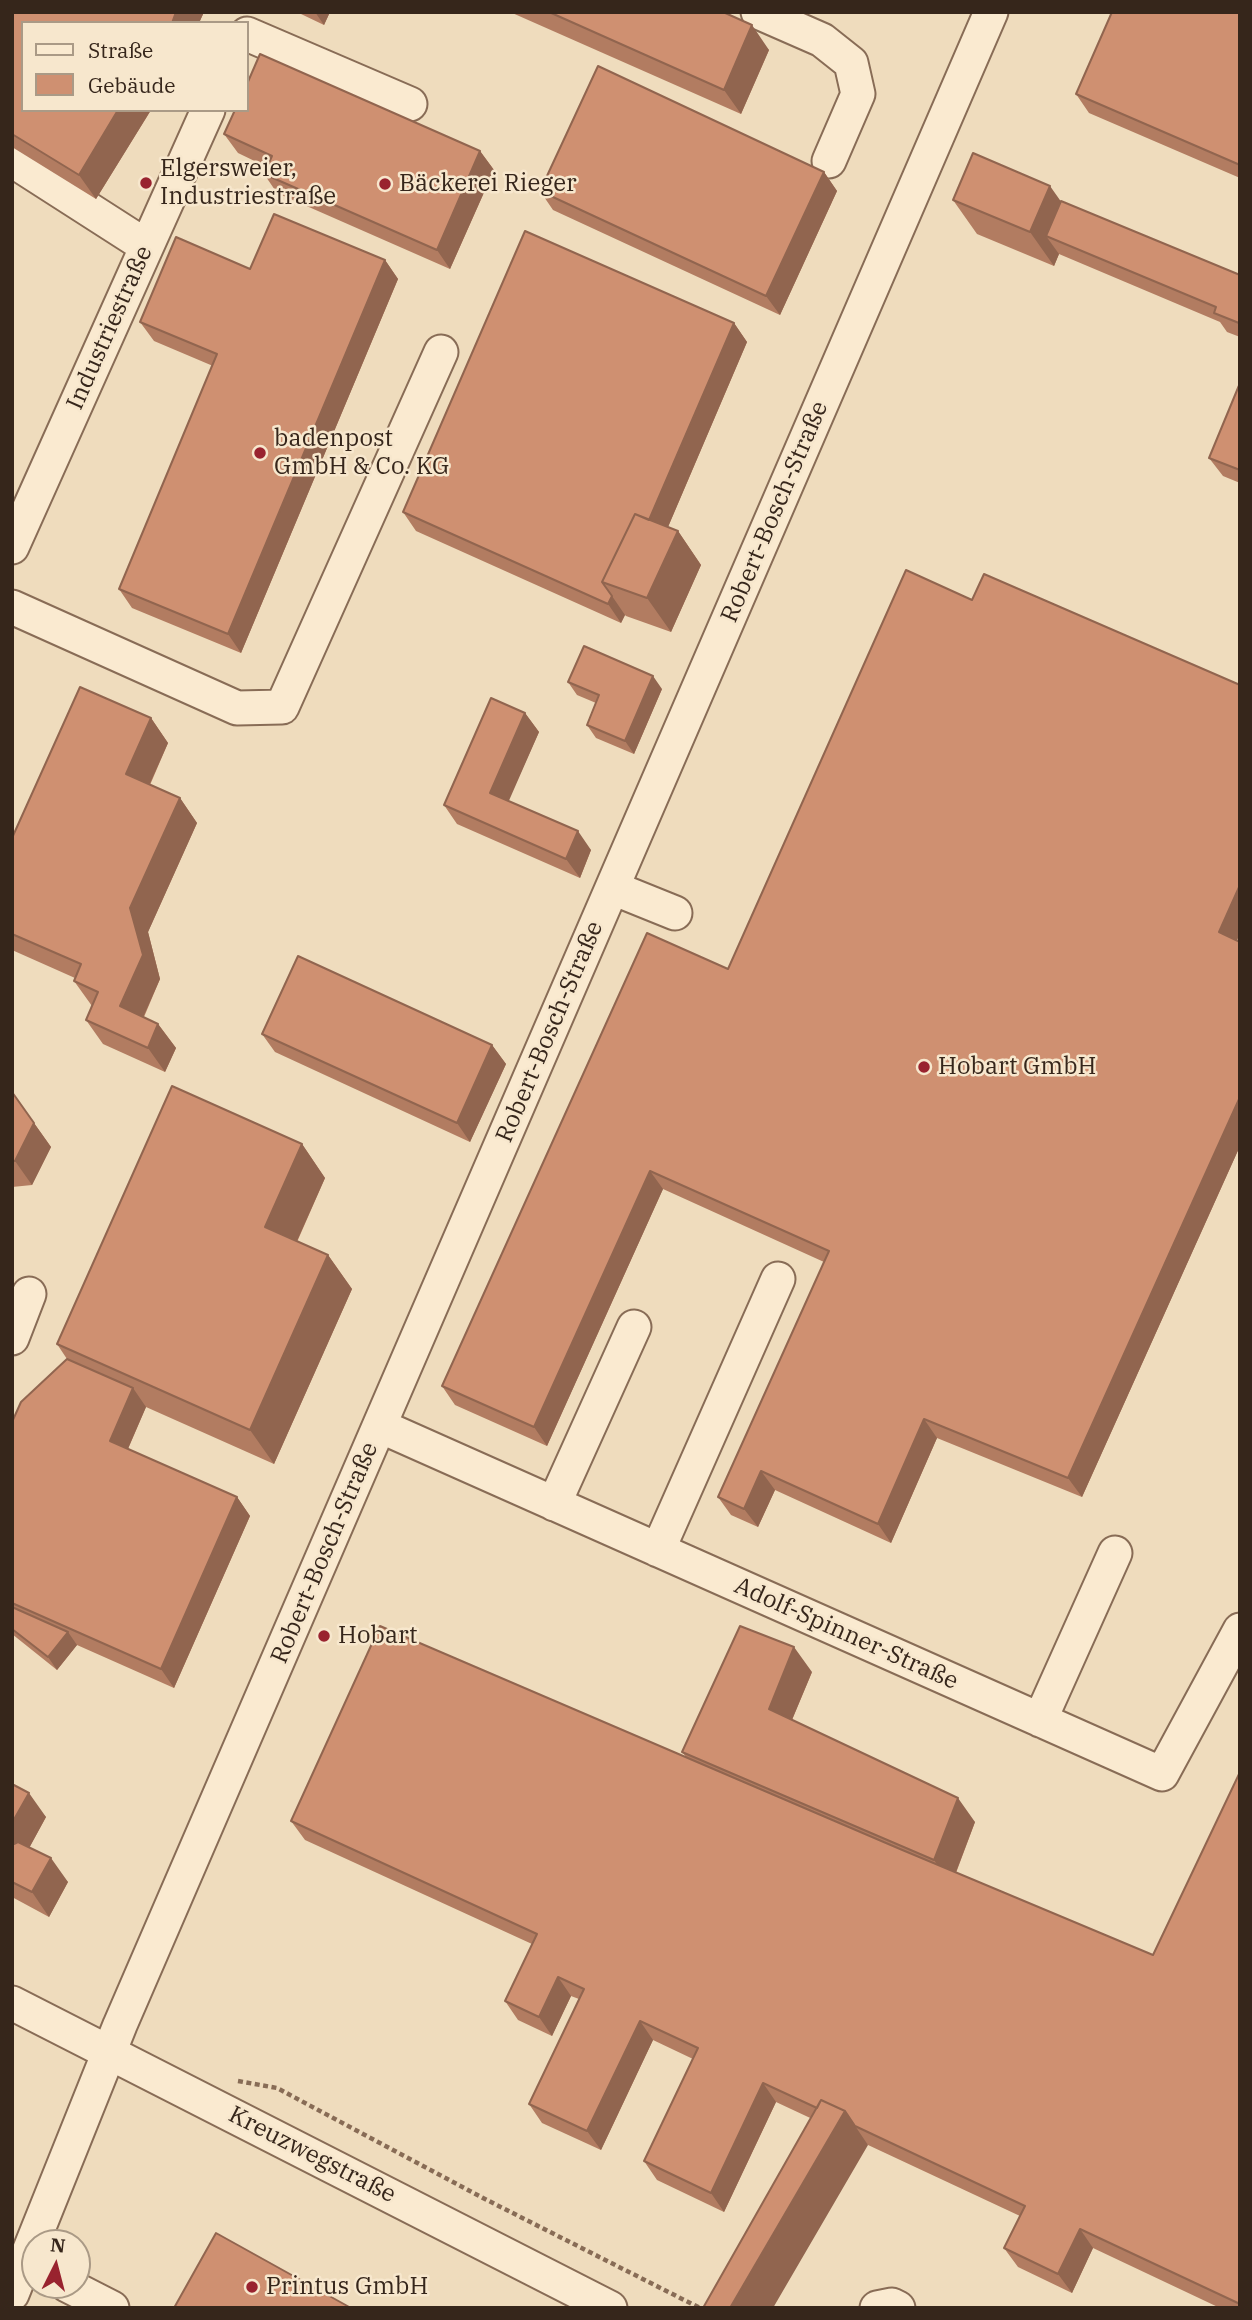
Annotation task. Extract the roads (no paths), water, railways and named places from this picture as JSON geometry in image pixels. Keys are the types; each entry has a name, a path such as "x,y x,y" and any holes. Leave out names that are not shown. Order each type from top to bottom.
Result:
{"street":[{"path":"758,12 822,40 851,63 858,94 829,161"},
{"name":"Robert-Bosch-Straße","path":"44,2229 109,2052 991,12"},
{"path":"248,34 410,104"},
{"name":"Industriestraße","path":"12,547 207,112"},
{"path":"12,160 146,246"},
{"path":"12,607 237,708 282,707 442,352"},
{"path":"613,888 676,913"},
{"path":"658,1550 778,1279"},
{"path":"12,1338 29,1294"},
{"path":"554,1504 634,1327"},
{"name":"Adolf-Spinner-Straße","path":"380,1426 1162,1774 1240,1630"},
{"path":"1040,1720 1115,1553"},
{"name":"Kreuzwegstraße","path":"12,2003 610,2308"},
{"path":"91,2297 112,2308"},
{"path":"877,2308 892,2305 898,2308"}],"place":[{"name":"Elgersweier, Industriestraße","path":"146,183"},
{"name":"Bäckerei Rieger","path":"385,184"},
{"name":"badenpost GmbH & Co. KG","path":"260,453"},
{"name":"Hobart GmbH","path":"924,1067"},
{"name":"Hobart","path":"324,1636"},
{"name":"Printus GmbH","path":"252,2287"}]}
